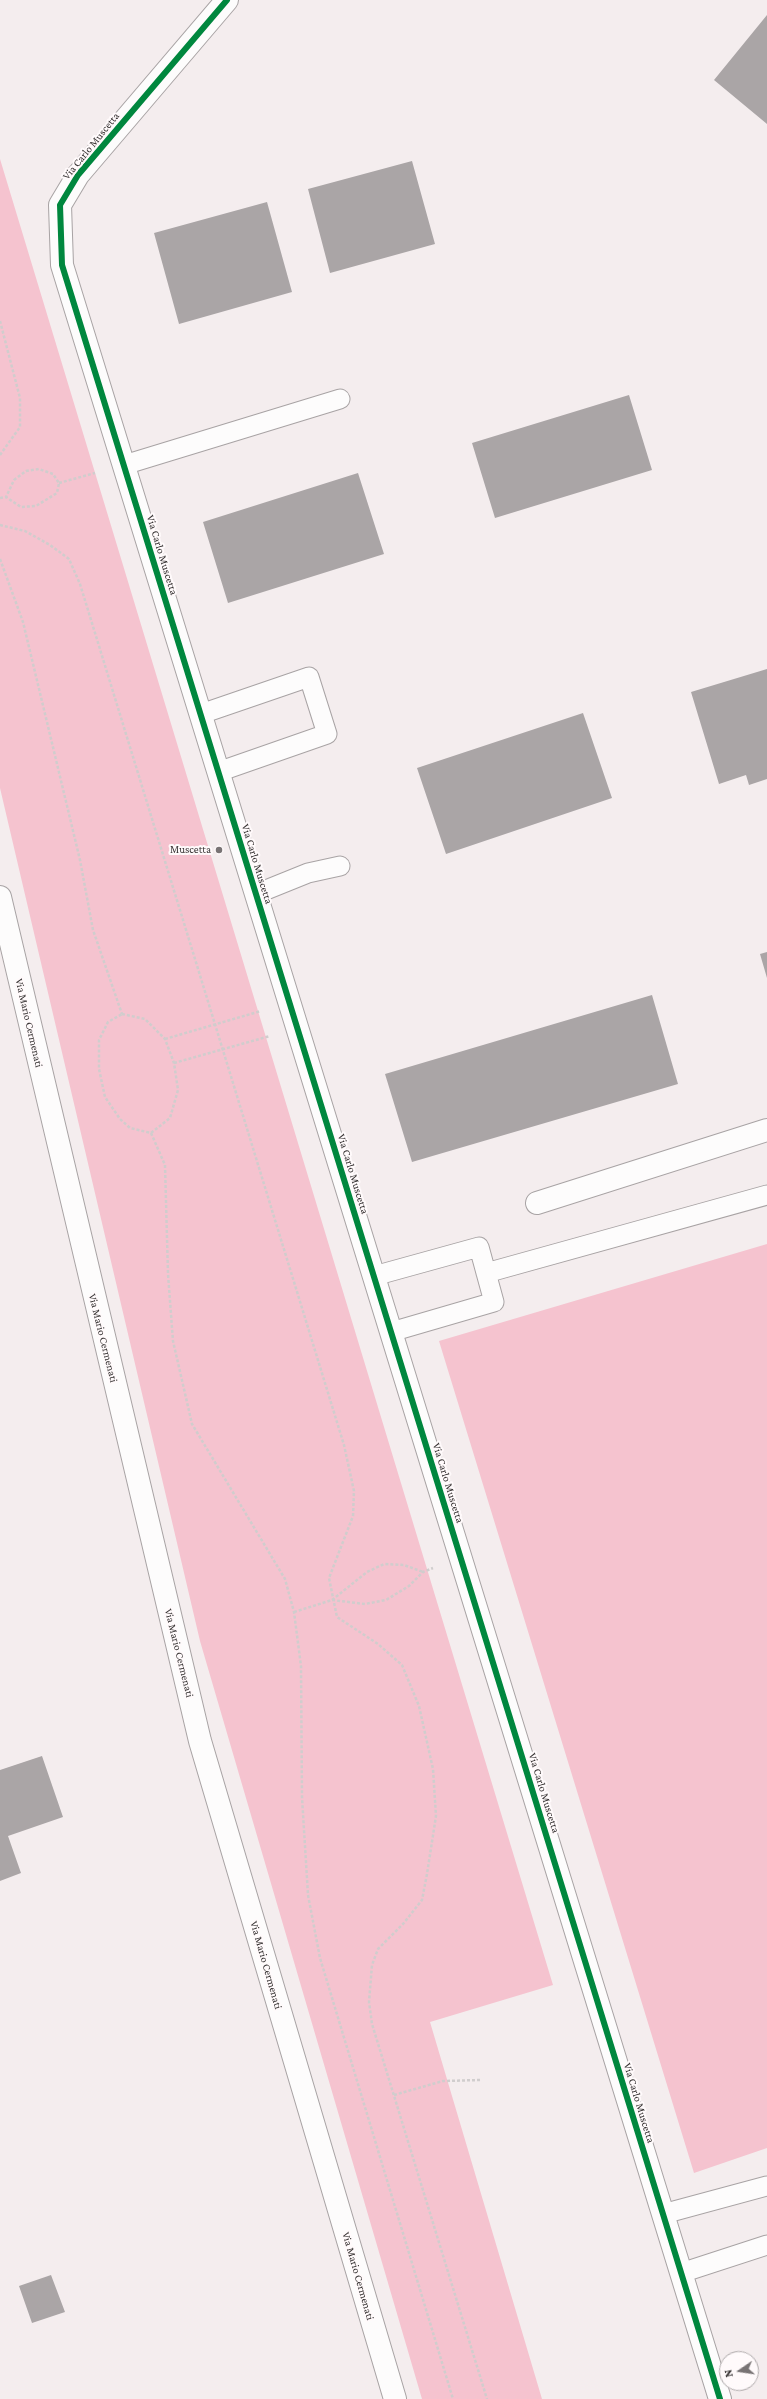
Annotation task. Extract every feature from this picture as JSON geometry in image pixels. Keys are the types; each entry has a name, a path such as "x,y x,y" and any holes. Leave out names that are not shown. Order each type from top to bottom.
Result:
{"street":[{"name":"Via Carlo Muscetta","path":"227,0 78,175 60,205 62,264 720,2399"},
{"name":"Via Mario Cermenati","path":"0,897 200,1741 395,2399"},
{"path":"537,1203 767,1130"}],"lane":[{"path":"124,465 340,399"},
{"path":"201,714 310,677 327,734 218,772"},
{"path":"256,894 308,873 340,866"},
{"path":"486,1273 767,1195"},
{"path":"374,1276 479,1247 494,1302 391,1332"},
{"path":"662,2214 767,2186"},
{"path":"681,2273 767,2245"}],"path":[{"path":"0,322 20,398 20,427 0,455"},
{"path":"59,483 124,465"},
{"path":"0,498 6,497 21,508 36,506 57,493 59,483 53,474 39,469 26,471 14,480 6,497"},
{"path":"0,525 25,531 50,545 69,559 80,584 213,1025 344,1445 354,1491 352,1516 330,1578 332,1600 337,1618 378,1644 402,1665 419,1706 433,1769 436,1816 422,1900 403,1924 378,1950 372,1965 369,2002 372,2024 487,2399"},
{"path":"0,559 23,622 80,860 93,930 122,1014"},
{"path":"165,1039 290,1002"},
{"path":"122,1014 145,1019 165,1039 174,1063 178,1090 170,1118 151,1133 130,1128 120,1119 105,1098 99,1069 99,1040 108,1022 122,1014"},
{"path":"174,1063 298,1029"},
{"path":"151,1133 166,1165 168,1274 173,1341 192,1424 285,1579 294,1612 301,1666 302,1797 308,1895 320,1958 453,2399"},
{"path":"332,1600 365,1604 386,1600 408,1586 423,1572 460,1557"},
{"path":"294,1612 332,1600 367,1572 384,1564 404,1565 423,1572"},
{"path":"394,2095 443,2081 481,2080"}],"shaded area":[{"path":"0,159 553,1985 430,2022 542,2399 422,2399 200,1641 0,788"},
{"path":"767,1244 767,2148 694,2173 439,1341"}],"building":[{"path":"767,15 767,124 714,80"},
{"path":"412,161 435,244 330,273 308,189"},
{"path":"267,202 292,292 179,324 154,233"},
{"path":"629,395 652,470 495,518 472,443"},
{"path":"358,473 384,554 228,603 203,522"},
{"path":"767,669 767,779 749,785 746,775 719,784 691,692"},
{"path":"583,713 612,798 446,854 417,768"},
{"path":"767,952 767,978 760,954"},
{"path":"652,995 678,1084 412,1162 385,1074"},
{"path":"42,1756 63,1817 8,1836 21,1873 0,1881 0,1770"},
{"path":"51,2275 65,2312 32,2323 19,2286"}],"cycle path":[{"path":"227,0 78,175 60,205 62,265 720,2399"}],"place":[{"name":"Muscetta","path":"219,850"}]}
